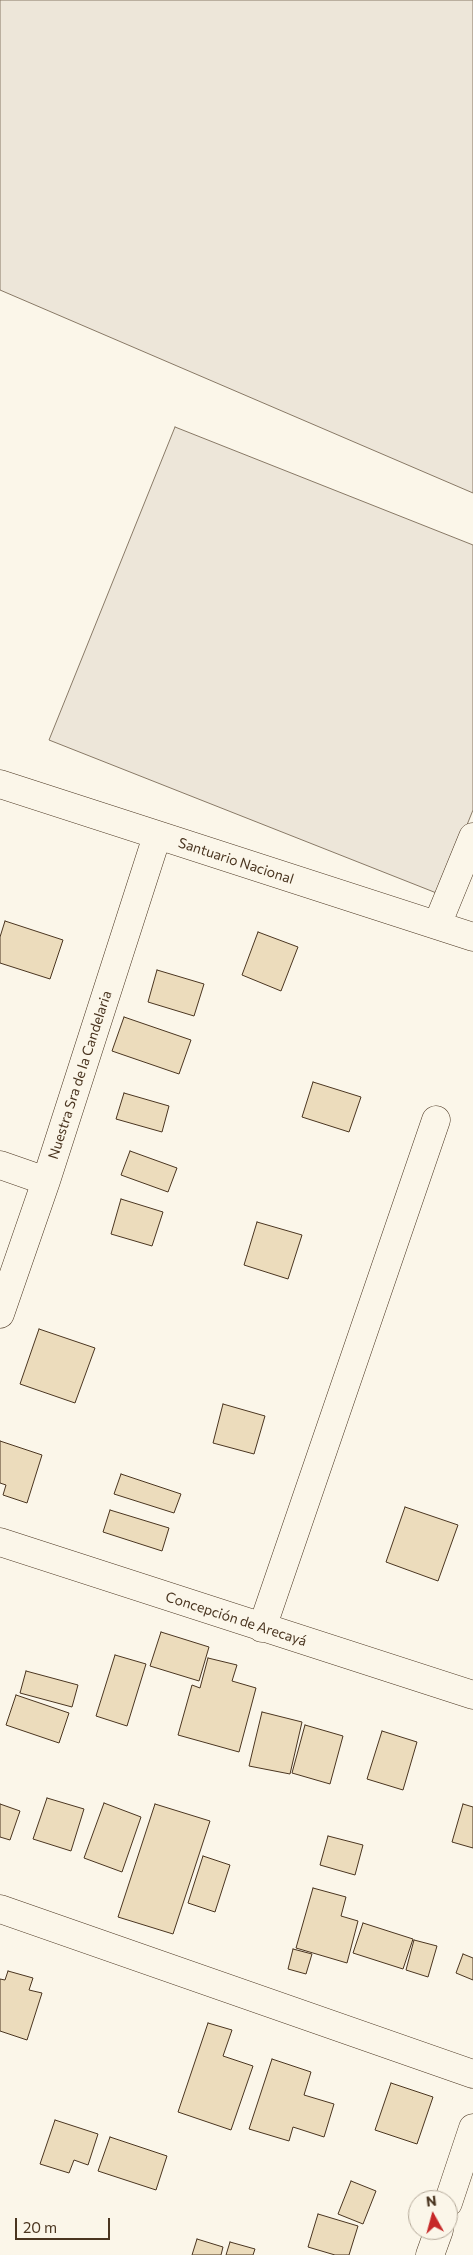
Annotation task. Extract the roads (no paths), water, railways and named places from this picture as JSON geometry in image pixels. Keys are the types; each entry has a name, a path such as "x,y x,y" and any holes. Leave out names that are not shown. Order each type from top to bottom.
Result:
{"street":[{"name":"Santuario Nacional","path":"0,784 473,937"},
{"name":"Nuestra Sra de la Candelaria","path":"0,1314 46,1181 157,836"},
{"path":"436,926 473,837"},
{"path":"262,1628 436,1120"},
{"path":"0,1165 46,1181"},
{"name":"Concepción de Arecayá","path":"0,1542 473,1695"},
{"path":"0,1909 473,2074"},
{"path":"452,2190 473,2128"},
{"path":"430,2255 435,2240"}]}
